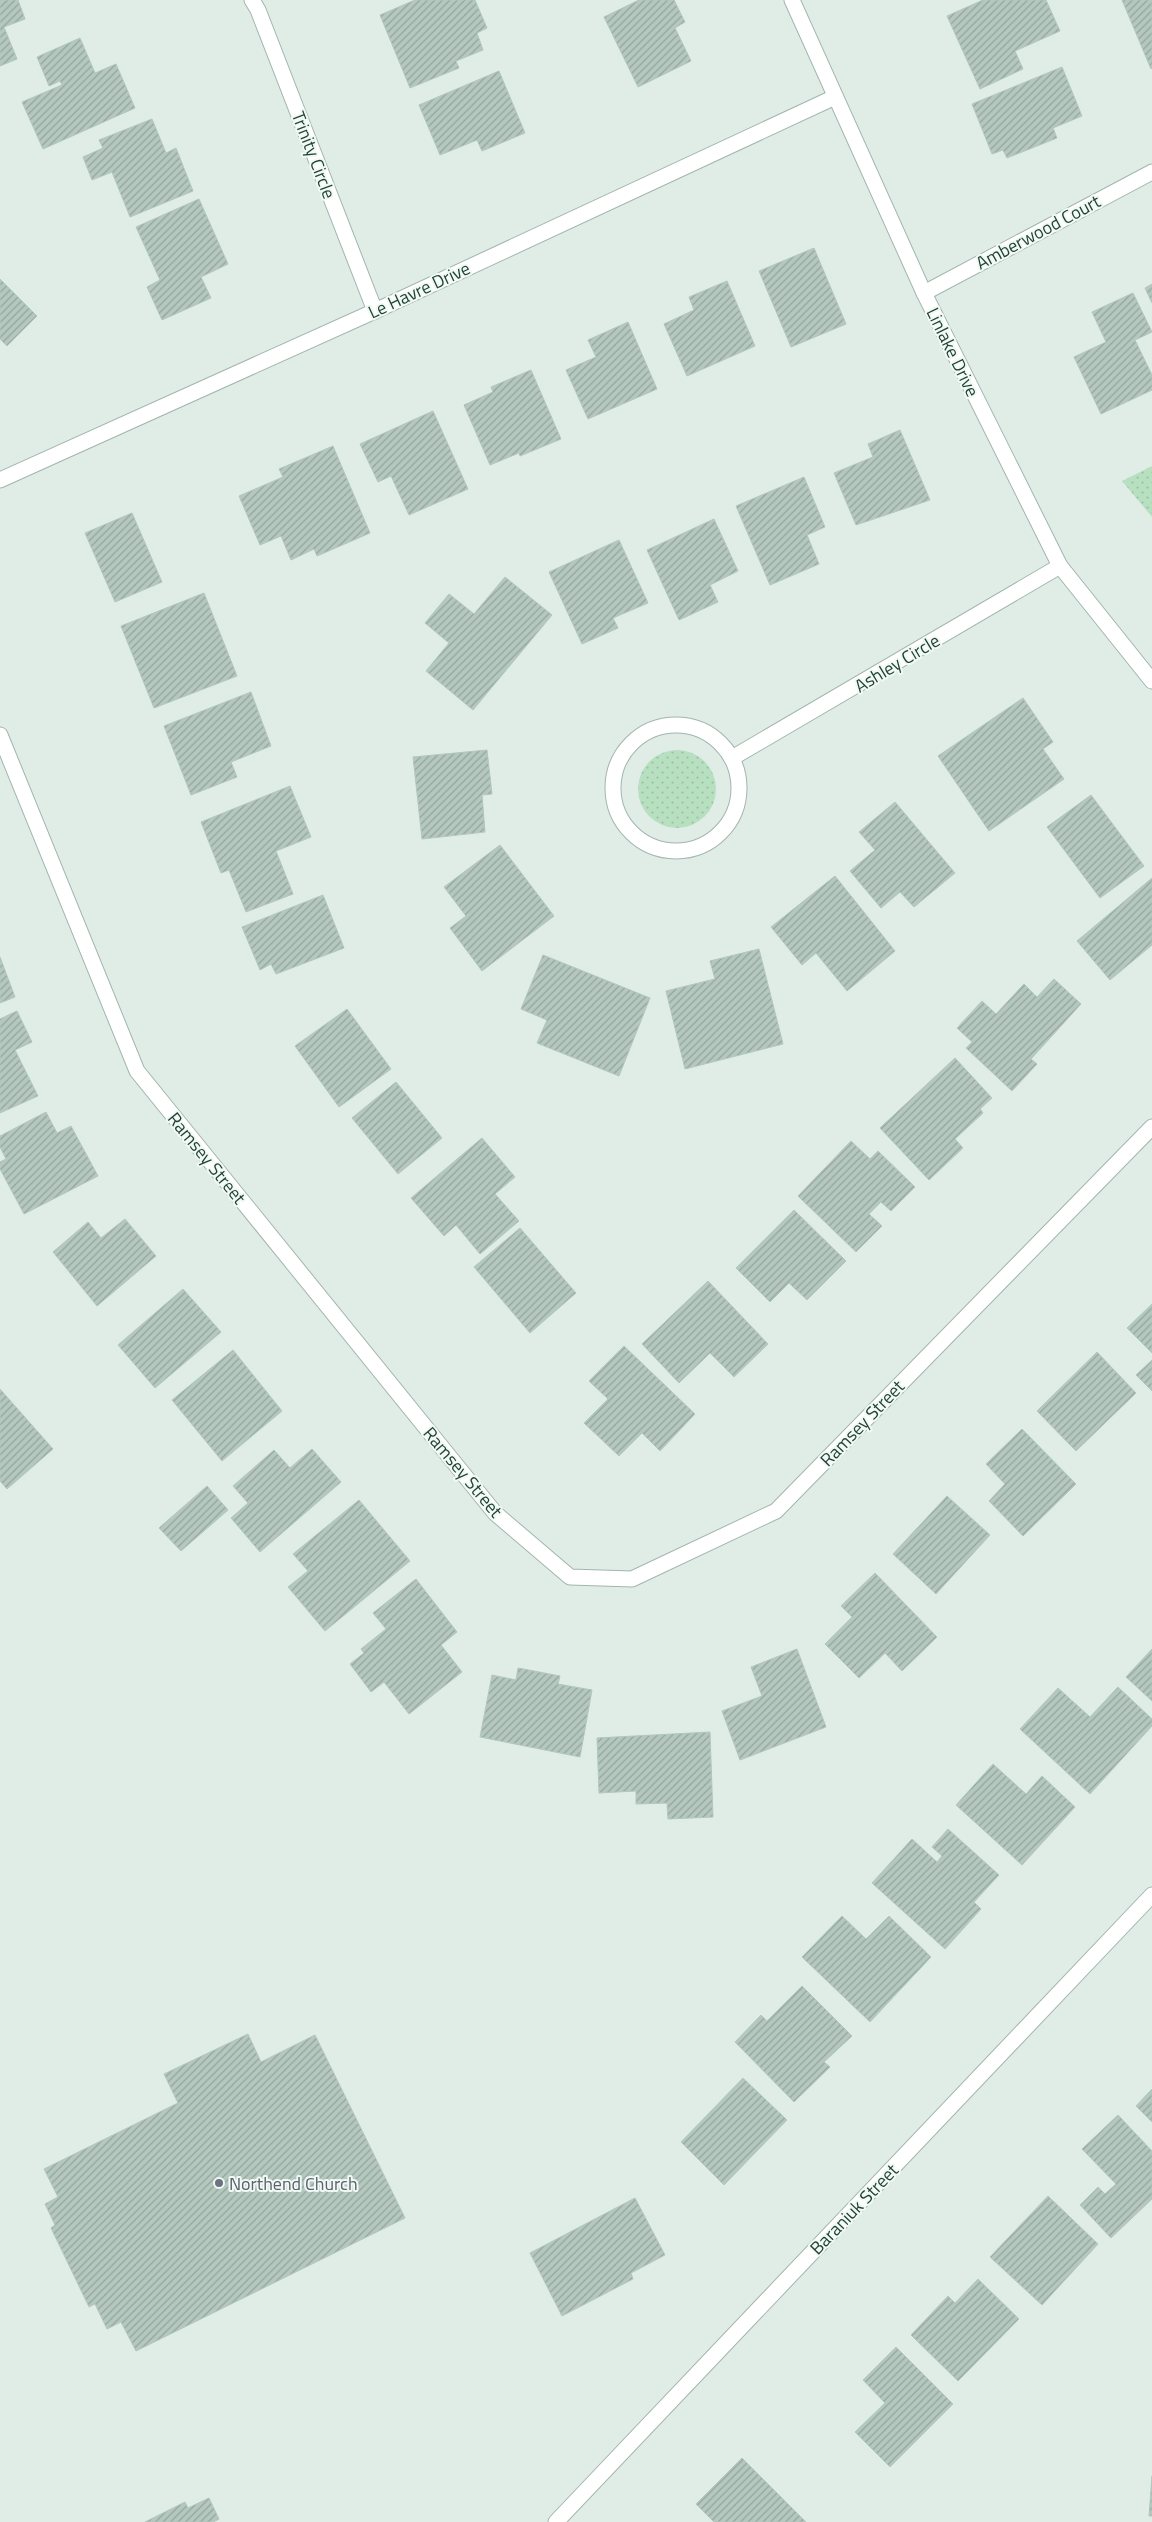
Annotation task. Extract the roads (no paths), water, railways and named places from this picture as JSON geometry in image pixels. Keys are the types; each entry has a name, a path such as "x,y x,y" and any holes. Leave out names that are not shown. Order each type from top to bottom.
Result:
{"street":[{"name":"Trinity Circle","path":"252,0 258,10 375,311"},
{"name":"Linlake Drive","path":"792,0 924,293 1060,566 1152,681"},
{"name":"Le Havre Drive","path":"0,480 375,311 835,97"},
{"name":"Amberwood Court","path":"924,293 1152,172"},
{"name":"Ashley Circle","path":"732,758 1060,566"},
{"path":"679,725 700,730 718,741 732,758 739,783 739,797 733,817 721,833 705,845 686,851 659,848 646,844 630,831 619,814 613,794 615,773 624,753 639,738 658,728 679,725"},
{"name":"Ramsey Street","path":"0,735 137,1071 495,1513 570,1577 632,1578 776,1511 1152,1127"},
{"name":"Baraniuk Street","path":"556,2522 1152,1895"}],"place":[{"name":"Northend Church","path":"219,2183"}]}
